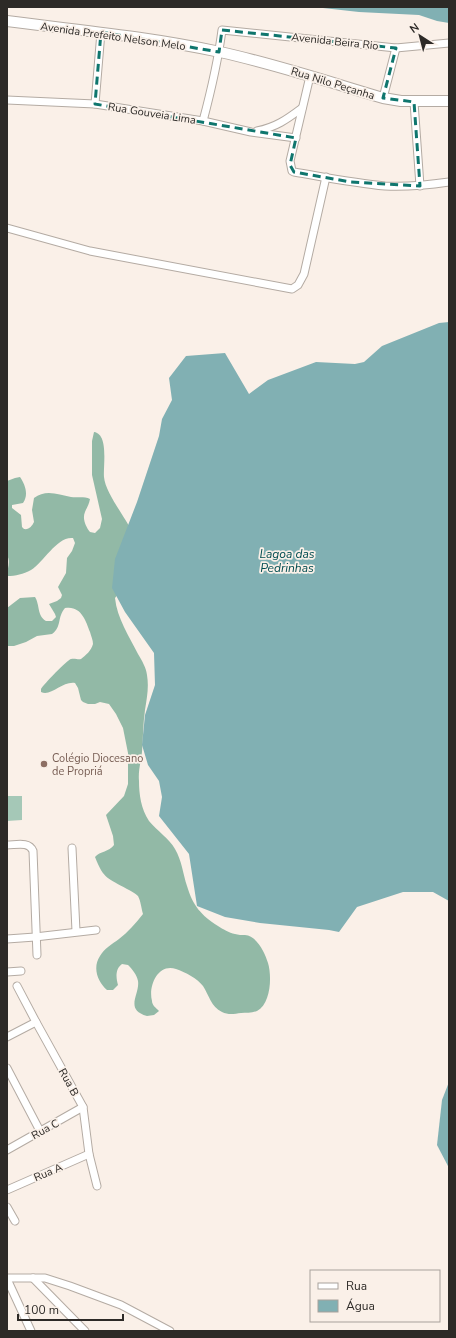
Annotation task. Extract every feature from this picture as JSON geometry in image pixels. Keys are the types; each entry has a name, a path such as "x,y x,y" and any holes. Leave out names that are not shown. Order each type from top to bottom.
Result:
{"main road":[{"name":"Avenida Prefeito Nelson Melo","path":"7,21 101,32 219,52"},
{"name":"Rua Nilo Peçanha","path":"219,52 278,66 383,98 414,102 449,101"}],"street":[{"name":"Avenida Beira Rio","path":"219,52 222,30 396,48 449,43"},
{"path":"95,104 101,32"},
{"path":"383,98 396,48"},
{"path":"203,122 219,52"},
{"path":"310,76 290,165 292,171 386,186 420,186 449,182"},
{"name":"Rua Gouveia Lima","path":"7,100 95,104 203,122 251,132 296,138"},
{"path":"414,102 420,186"},
{"path":"251,132 270,128 283,122 302,108"},
{"path":"7,228 90,251 292,289 298,285 304,274 326,177"},
{"path":"7,846 24,845 31,847 33,851 35,937 37,955"},
{"path":"72,848 76,931"},
{"path":"7,939 96,930"},
{"path":"7,972 21,971"},
{"name":"Rua B","path":"17,986 83,1107 90,1154 97,1186"},
{"path":"7,1037 36,1022"},
{"path":"7,1068 40,1131"},
{"name":"Rua C","path":"7,1150 83,1107"},
{"name":"Rua A","path":"7,1190 90,1154"},
{"path":"7,1207 15,1221"},
{"path":"32,1331 7,1278 53,1280 114,1302 170,1331"},
{"path":"33,1278 85,1331"}],"highlighted area":[{"path":"222,30 396,48 383,98 414,102 420,186 351,182 294,172 290,165 296,138 95,104 101,32 219,52"}],"green space":[{"path":"94,432 99,434 102,438 104,451 104,477 107,489 129,526 119,593 115,598 118,613 127,634 144,664 147,675 148,692 139,774 139,791 142,806 149,821 170,841 175,849 181,863 189,893 195,905 202,914 226,931 253,938 263,950 267,959 270,982 268,996 265,1002 262,1007 255,1012 227,1014 218,1010 203,986 198,981 183,972 170,968 164,969 159,973 153,983 151,995 152,1002 159,1011 154,1015 147,1016 136,1010 135,1001 138,981 133,970 128,965 122,964 118,968 118,985 113,990 107,990 104,987 97,974 96,965 102,953 126,933 143,914 138,896 107,878 101,870 95,857 110,849 114,845 113,836 106,815 124,796 128,784 128,753 123,728 109,704 100,702 88,704 83,702 75,683 66,684 53,691 45,693 41,692 41,689 65,663 71,659 81,659 88,653 93,644 85,619 79,611 71,608 65,608 57,628 52,634 37,636 14,646 7,646 7,608 20,598 35,597 41,616 46,621 52,621 56,617 49,604 61,598 62,595 58,587 66,573 67,558 75,543 73,538 67,538 56,545 31,570 13,576 7,576 9,563 7,555 7,481 20,477 25,486 26,497 23,503 12,505 12,508 21,515 22,527 24,529 29,528 34,522 32,510 34,498 38,495 52,493 90,499 84,515 84,520 90,532 95,533 100,528 102,519 92,475 92,441"},
{"path":"7,796 22,796 22,820 7,821"}],"water":[{"path":"314,7 449,7 449,23 419,15 359,12"},
{"name":"Lagoa das Pedrinhas","path":"449,322 449,901 433,892 403,892 357,907 339,932 260,923 225,917 197,906 189,854 159,816 162,797 159,781 148,765 142,745 145,715 155,685 154,653 125,612 112,588 115,559 137,502 159,436 162,419 172,400 169,378 186,356 225,353 249,394 268,380 316,362 355,364 364,362 382,346 439,323"},
{"path":"449,1082 449,1168 437,1145 442,1100"}],"place":[{"name":"Colégio Diocesano de Propriá","path":"44,764"}]}
